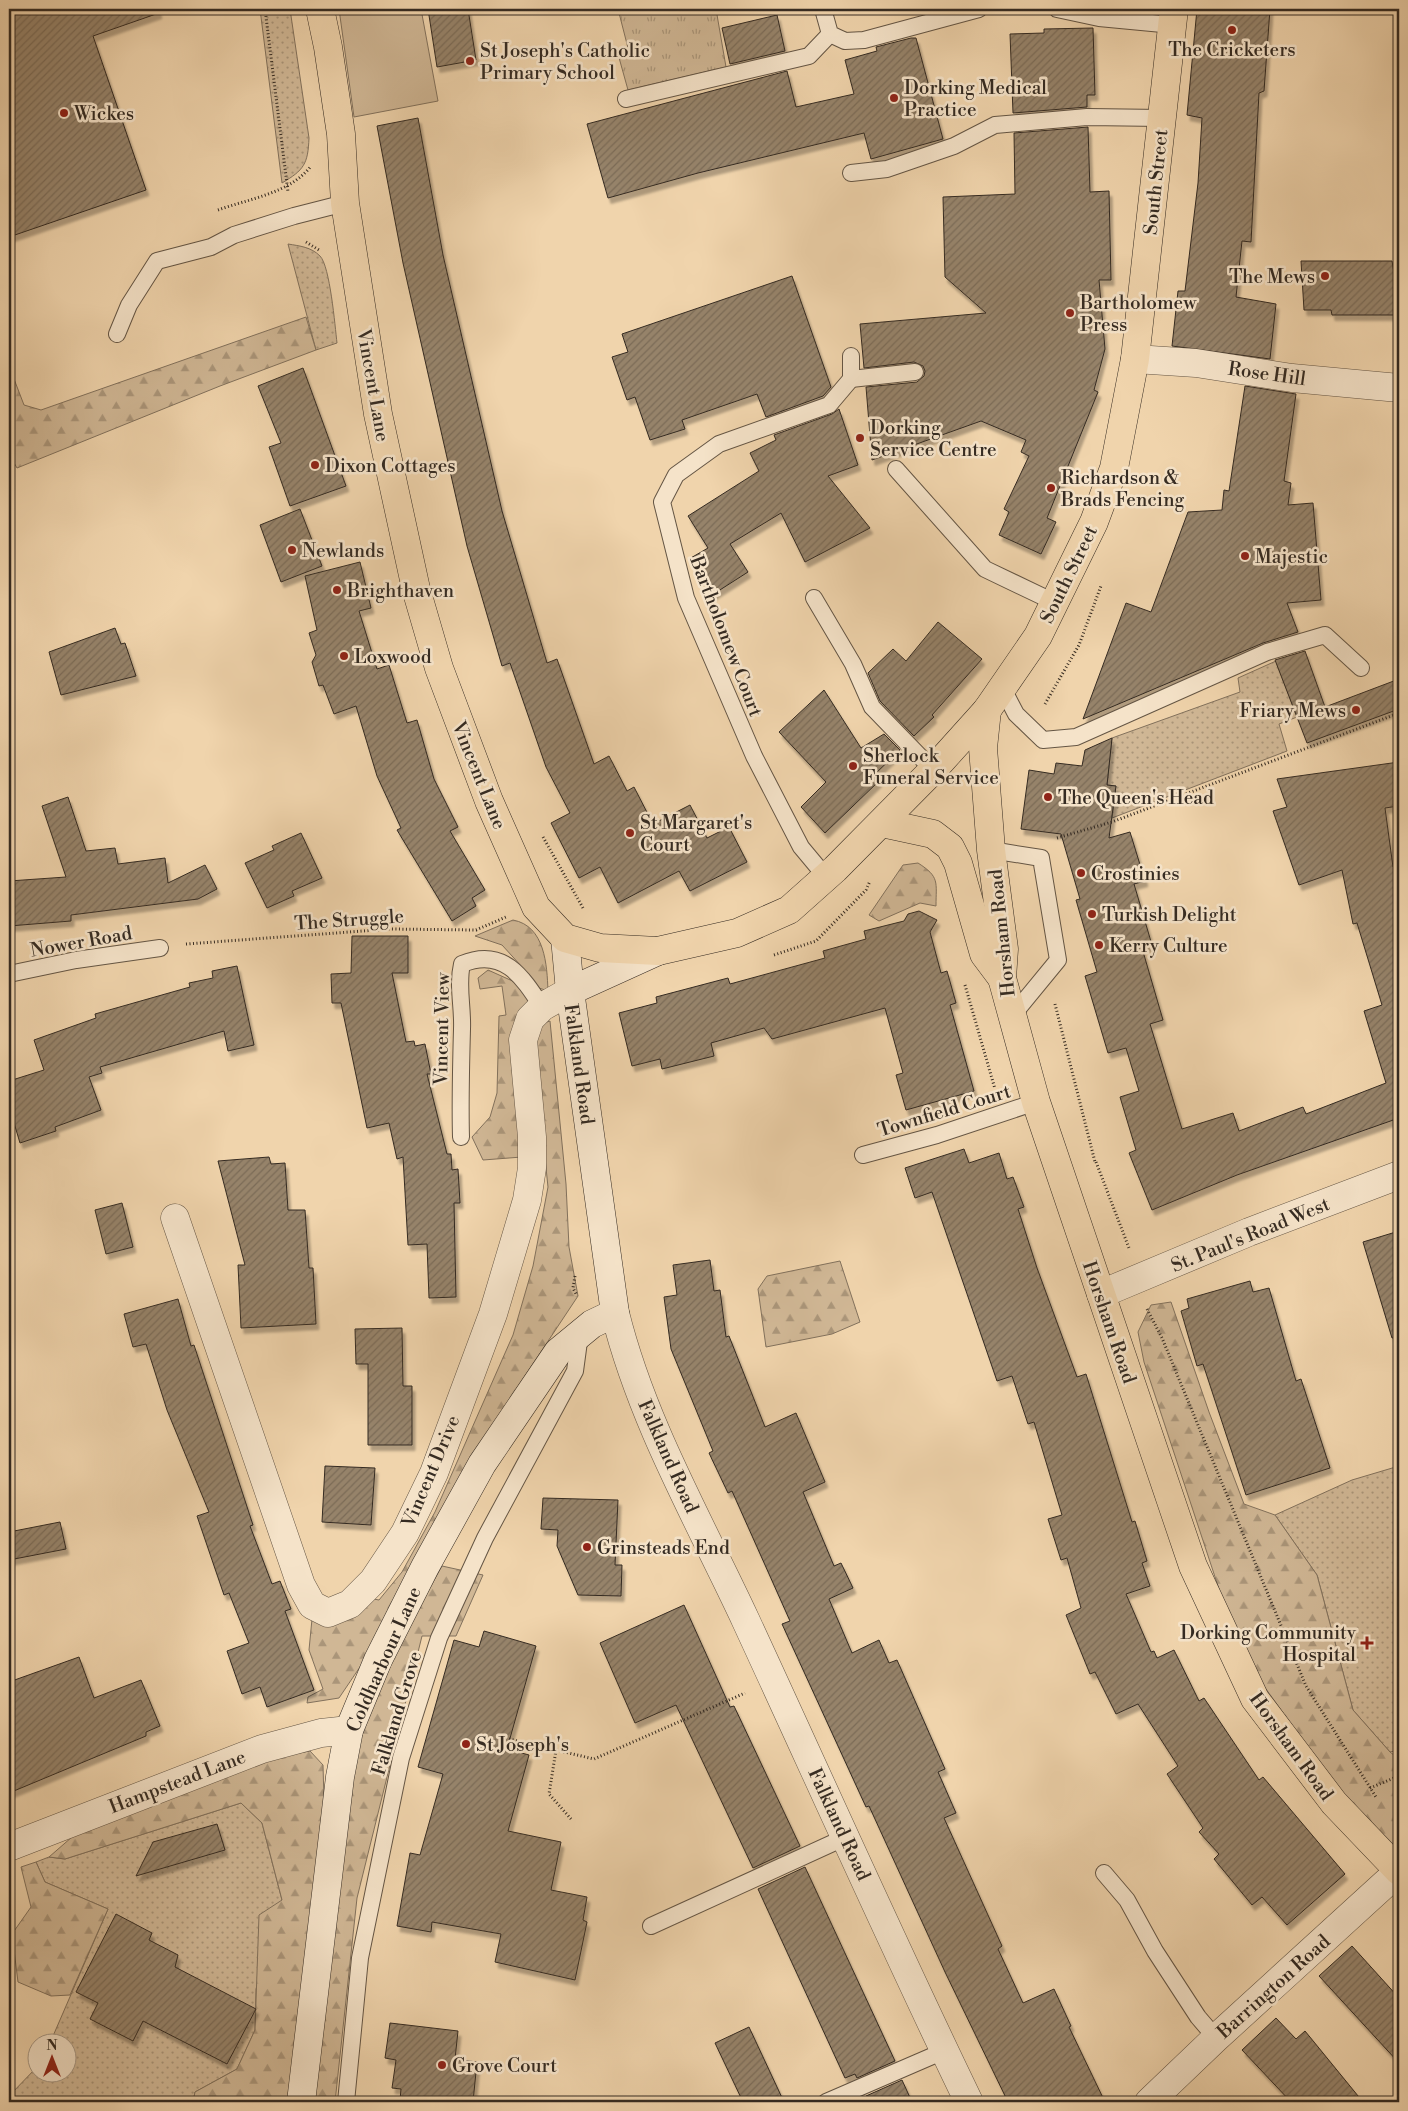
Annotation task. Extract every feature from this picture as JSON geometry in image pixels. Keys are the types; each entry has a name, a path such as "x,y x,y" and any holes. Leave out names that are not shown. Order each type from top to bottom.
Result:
{"main road":[{"name":"Vincent Lane","path":"320,9 328,47 341,134 345,203 378,414 416,589 439,668 485,792 536,907 565,938"},
{"name":"South Street","path":"565,938 600,948 658,952 737,933 789,910 882,823 933,770 987,710 1003,689 1038,636 1094,522 1114,468 1136,359 1174,17"},
{"name":"Horsham Road","path":"987,710 983,748 991,850 1004,949 1002,978 1036,1102 1193,1566 1254,1699 1334,1803 1399,1871"},
{"path":"882,823 933,834 950,847 958,863 984,954 1002,978"}],"street":[{"name":"Rose Hill","path":"1136,359 1196,363 1292,378 1399,388"},
{"name":"Falkland Road","path":"565,938 570,992 615,1314 626,1358 659,1440 969,2102"},
{"name":"South Street","path":"570,992 658,952"},
{"name":"Vincent Drive","path":"175,1218 301,1586 312,1606 328,1613 350,1604 373,1581 405,1533 434,1473 493,1314 527,1200 532,1168 532,1137 523,1040 530,1018 542,1007 570,992"},
{"name":"St. Paul's Road West","path":"1101,1294 1249,1232 1399,1176"},
{"name":"Coldharbour Lane","path":"302,2102 340,1777 349,1730 378,1660 425,1567 482,1464 558,1352 592,1324 615,1314"},
{"name":"Hampstead Lane","path":"9,1847 262,1748 321,1733 349,1730"},
{"name":"Barrington Road","path":"1164,2099 1216,2038 1399,1871"}],"lane":[{"path":"823,9 830,34 845,41 864,40 979,9"},
{"path":"1057,9 1099,18 1174,17"},
{"path":"626,99 810,56 830,34"},
{"path":"851,173 887,169 954,146 995,126 1087,117 1162,118"},
{"path":"117,334 129,305 157,262 211,247 234,235 294,216 345,203"},
{"path":"851,356 851,379 915,372"},
{"name":"Bartholomew Court","path":"826,877 801,847 754,756 686,598 662,502 676,475 719,444 829,404 851,379"},
{"path":"896,469 985,569 1054,602"},
{"path":"814,598 853,664 872,707 933,770"},
{"path":"1003,689 1016,714 1043,740 1076,737 1267,652 1326,635 1361,668"},
{"path":"991,850 1041,858 1058,960 1012,1016"},
{"name":"Nower Road","path":"9,974 76,960 160,948"},
{"name":"Vincent View","path":"461,1138 459,1076 462,1028 459,978 462,964 478,957 503,963 524,979 542,1007"},
{"name":"Townfield Court","path":"864,1154 937,1134 1036,1102"},
{"name":"Falkland Grove","path":"346,2102 360,1958 401,1758 439,1638 485,1538 575,1371 580,1334"},
{"path":"650,1926 846,1837"},
{"path":"1104,1873 1127,1900 1187,2000 1216,2038"},
{"path":"826,2102 944,2051"}],"path":[{"path":"218,210 287,186 303,177 313,163"},
{"path":"1041,858 1046,843 1112,822 1399,713"},
{"path":"542,836 583,907 591,913"},
{"path":"769,956 816,941 866,890 874,874"},
{"name":"The Struggle","path":"160,948 197,942 390,929 476,930 513,913 536,907"},
{"path":"1096,1162 1132,1254 1142,1299 1162,1338 1306,1686 1381,1804"},
{"path":"509,1739 594,1759 747,1692"},
{"path":"556,1750 549,1794 571,1819"},
{"path":"1370,1788 1399,1776"}],"green space":[{"path":"260,9 290,9 309,138 306,160 300,170 282,183"},
{"path":"339,9 421,9 438,101 354,117"},
{"path":"618,9 716,9 726,67 628,90 618,54 628,48"},
{"path":"288,244 305,247 313,251 324,262 332,297 337,343 316,350"},
{"path":"306,317 316,350 220,386 17,468 9,454 9,366 24,405 41,410"},
{"path":"1276,661 1297,717 1279,724 1287,751 1112,818 1116,786 1107,785 1112,738 1240,692 1238,678"},
{"path":"918,863 933,876 936,886 936,906 920,903 879,921 869,915 903,865"},
{"path":"513,920 524,924 538,938 545,959 548,991 536,987 523,968 502,945 475,936"},
{"path":"488,970 517,983 531,1003 522,1157 483,1160 472,1137 490,1117 497,1093 499,1016 506,1015 502,986 480,989 478,978"},
{"path":"550,1021 566,1184 569,1247 578,1296 503,1409 362,1664 339,1698 307,1703 308,1697 323,1689 309,1650 312,1619 363,1597 379,1600 402,1572 435,1512 513,1335 533,1266 548,1187 533,1043 538,1025"},
{"path":"840,1261 860,1322 832,1334 766,1347 758,1289 767,1276"},
{"path":"1171,1302 1209,1412 1244,1504 1275,1515 1317,1575 1353,1710 1390,1752 1399,1759 1399,1857 1345,1799 1261,1682 1220,1592 1144,1362 1138,1332 1151,1305"},
{"name":"Dorking Community Hospital","path":"1399,1466 1399,1750 1390,1752 1353,1710 1317,1575 1275,1515 1352,1480"},
{"path":"442,1566 483,1575 456,1636 422,1636 357,1898 335,2102 308,2102 313,2051 361,1728 401,1640"},
{"path":"310,1751 323,1765 324,1800 314,1912 287,2102 193,2102 195,2092 237,2069 255,2030 259,1915 282,1900 262,1823 241,1803 65,1859 49,1857 72,1837 267,1759"},
{"path":"241,1803 262,1823 282,1900 256,1989 255,2030 237,2069 195,2092 193,2102 9,2102 9,2096 28,2076 28,2084 78,2084 78,2034 54,2034 108,1909 45,1882 36,1862 49,1857 65,1859"},
{"path":"36,1862 45,1882 108,1909 70,1995 51,1996 18,1982 12,1934 31,1907 21,1867"}],"building":[{"name":"Wickes","path":"9,9 158,9 159,13 93,36 146,190 9,237"},
{"path":"428,9 468,9 476,60 437,67"},
{"path":"1197,9 1270,9 1264,91 1259,93 1251,242 1242,241 1236,297 1276,304 1270,359 1172,346 1178,291 1185,291 1198,183 1202,118 1187,115"},
{"path":"777,15 785,51 730,64 722,28"},
{"path":"1093,28 1095,95 1087,95 1087,107 1013,113 1010,34 1044,33 1044,29"},
{"path":"916,38 943,139 871,159 864,133 698,173 608,198 587,124 787,71 796,107 854,94 845,60 877,51 876,47"},
{"path":"418,118 443,255 502,511 547,663 557,659 594,764 609,756 627,791 634,787 653,824 690,805 707,838 729,827 747,862 690,891 679,871 618,903 600,867 579,878 551,823 570,813 546,767 510,663 502,666 467,546 403,263 377,126"},
{"path":"1088,127 1090,192 1109,191 1111,280 1099,280 1105,349 1094,390 1098,392 1047,518 1056,522 1041,554 999,535 1009,512 1004,509 1029,456 1021,452 1026,440 981,421 872,460 866,387 917,382 924,376 925,371 923,366 914,362 864,368 860,324 986,313 945,277 943,197 1015,194 1014,133"},
{"path":"1301,261 1392,261 1394,273 1399,272 1399,315 1332,315 1331,310 1304,310"},
{"path":"792,276 831,387 823,396 766,417 757,394 682,420 685,429 650,440 635,397 627,400 612,357 628,352 622,334"},
{"path":"303,368 346,486 290,506 269,447 281,443 258,386"},
{"path":"1245,386 1296,394 1284,481 1291,483 1288,505 1313,503 1321,600 1287,603 1298,632 1263,643 1083,719 1126,603 1151,612 1188,512 1222,510 1224,490 1229,491"},
{"path":"839,409 858,465 828,476 870,528 805,562 781,513 730,544 748,572 712,595 689,559 708,548 688,516 759,471 750,453 776,440 774,435 832,414"},
{"name":"Newlands","path":"300,509 322,566 281,582 260,525"},
{"path":"360,562 371,608 359,611 377,669 389,665 407,723 417,720 434,779 458,827 450,831 485,890 472,898 476,906 452,921 397,830 401,828 377,776 356,706 334,714 323,685 319,686 312,662 316,655 309,633 317,630 305,576"},
{"path":"938,622 982,659 932,715 934,717 914,736 880,701 868,673 893,649 906,661"},
{"path":"115,628 121,644 125,643 136,676 61,695 49,652"},
{"path":"1305,651 1325,707 1399,679 1399,709 1307,743 1275,660"},
{"name":"Sherlock Funeral Service","path":"824,690 861,748 884,734 900,750 873,776 879,781 825,833 801,807 826,782 779,732"},
{"path":"1112,738 1107,785 1116,786 1109,838 1130,832 1145,881 1134,884 1152,945 1142,948 1163,1020 1150,1024 1182,1129 1233,1113 1239,1131 1303,1107 1306,1114 1386,1083 1364,1011 1382,1005 1357,923 1353,924 1342,870 1299,885 1273,811 1287,807 1277,779 1399,762 1399,806 1385,808 1393,867 1399,865 1399,1118 1237,1175 1152,1210 1129,1153 1136,1150 1120,1097 1139,1091 1126,1048 1108,1053 1085,976 1097,972 1076,900 1080,899 1061,834 1021,829 1029,770 1054,774 1056,763 1082,766 1085,750"},
{"path":"68,797 86,851 115,848 118,864 165,858 168,883 205,865 217,889 198,899 71,915 71,921 9,926 9,881 66,877 42,806"},
{"path":"301,833 322,878 292,891 294,896 267,908 245,863 274,850 272,846"},
{"path":"919,911 937,920 930,932 941,973 947,971 956,1003 950,1005 974,1091 906,1110 896,1075 903,1073 885,1008 772,1039 764,1028 711,1043 714,1056 662,1069 660,1059 632,1066 619,1013 657,1003 656,997 728,978 730,984 825,958 823,951 866,939 864,931 904,921 908,914"},
{"path":"352,936 408,936 408,973 392,973 406,1042 414,1041 415,1046 425,1044 431,1074 427,1074 447,1154 451,1154 452,1170 458,1169 460,1203 454,1203 456,1297 429,1298 427,1244 408,1245 403,1157 397,1159 389,1123 367,1128 341,1003 332,1003 331,974 351,973"},
{"path":"237,966 254,1045 228,1051 224,1031 100,1067 102,1073 89,1077 101,1110 55,1127 56,1131 20,1143 9,1106 9,1081 44,1070 34,1040 96,1018 95,1014 190,987 189,983 213,978 212,971"},
{"path":"964,1149 969,1163 999,1153 1007,1179 1013,1177 1024,1207 1018,1209 1037,1268 1077,1377 1086,1374 1132,1522 1135,1521 1147,1561 1142,1563 1150,1586 1126,1594 1151,1652 1154,1651 1157,1658 1174,1650 1199,1701 1204,1698 1259,1780 1263,1777 1345,1874 1287,1925 1262,1897 1252,1905 1214,1859 1219,1854 1199,1832 1203,1828 1167,1774 1178,1766 1138,1704 1116,1714 1095,1672 1090,1674 1066,1615 1081,1608 1067,1558 1061,1560 1048,1519 1062,1515 1034,1422 1028,1424 1012,1376 997,1381 932,1192 915,1198 905,1168"},
{"path":"269,1157 271,1164 285,1163 288,1210 305,1210 309,1268 313,1268 316,1324 241,1328 238,1265 245,1265 218,1161"},
{"path":"122,1203 133,1247 106,1254 95,1210"},
{"path":"1399,1231 1399,1337 1392,1338 1363,1242"},
{"path":"710,1260 714,1291 720,1290 726,1337 729,1336 765,1427 796,1413 825,1482 803,1492 834,1566 841,1563 853,1588 829,1599 852,1653 879,1640 889,1663 897,1660 945,1769 938,1772 956,1813 944,1818 1002,1946 998,1949 1023,2003 1054,1989 1071,2026 1069,2027 1105,2102 1008,2102 945,1972 869,1806 866,1807 782,1624 790,1621 732,1491 728,1493 709,1453 713,1451 671,1349 664,1297 677,1295 673,1265"},
{"path":"1250,1281 1253,1292 1269,1288 1296,1381 1301,1379 1330,1468 1246,1495 1203,1364 1197,1366 1181,1311 1189,1308 1187,1299"},
{"path":"178,1299 191,1346 194,1345 253,1525 250,1526 272,1584 280,1581 291,1609 285,1611 314,1690 267,1707 260,1687 242,1694 227,1651 249,1643 229,1593 224,1595 197,1516 209,1512 167,1410 146,1344 133,1347 124,1314"},
{"path":"402,1328 403,1386 412,1386 412,1445 368,1445 368,1364 356,1364 355,1329"},
{"path":"325,1466 375,1468 371,1525 322,1522"},
{"name":"Grinsteads End","path":"543,1498 618,1500 615,1565 622,1565 621,1596 578,1595 557,1546 558,1530 541,1529"},
{"path":"60,1522 66,1549 9,1560 9,1532"},
{"path":"684,1605 730,1707 734,1706 800,1846 753,1868 676,1705 635,1723 600,1643"},
{"path":"484,1631 536,1646 507,1749 529,1755 508,1831 561,1842 551,1890 587,1897 583,1920 587,1922 575,1980 495,1962 501,1934 432,1922 431,1932 397,1926 410,1853 420,1855 443,1774 418,1767 454,1640 479,1647"},
{"path":"79,1657 94,1698 141,1680 160,1726 146,1732 146,1736 9,1793 9,1682"},
{"path":"217,1824 225,1850 136,1876 153,1842"},
{"path":"805,1867 895,2061 857,2078 855,2074 845,2078 758,1889"},
{"path":"116,1914 152,1933 149,1940 178,1955 175,1967 256,2009 227,2064 143,2021 133,2041 90,2019 98,2003 76,1992"},
{"path":"1352,1946 1399,1998 1399,2063 1319,1976"},
{"path":"1276,2018 1296,2039 1305,2031 1363,2102 1291,2102 1242,2050"},
{"name":"Grove Court","path":"390,2023 458,2031 455,2059 477,2062 473,2102 400,2100 401,2089 392,2088 396,2060 385,2058"},
{"path":"749,2027 784,2102 743,2102 715,2043"},
{"path":"902,2080 912,2102 869,2102 866,2096"}],"place":[{"name":"The Cricketers","path":"1232,30"},
{"name":"St Joseph's Catholic Primary School","path":"470,61"},
{"name":"Dorking Medical Practice","path":"894,98"},
{"name":"Wickes","path":"64,113"},
{"name":"The Mews","path":"1325,276"},
{"name":"Bartholomew Press","path":"1070,313"},
{"name":"Dorking Service Centre","path":"860,438"},
{"name":"Dixon Cottages","path":"315,465"},
{"name":"Richardson & Brads Fencing","path":"1051,488"},
{"name":"Newlands","path":"292,550"},
{"name":"Majestic","path":"1245,556"},
{"name":"Brighthaven","path":"337,590"},
{"name":"Loxwood","path":"344,656"},
{"name":"Friary Mews","path":"1356,710"},
{"name":"Sherlock Funeral Service","path":"853,766"},
{"name":"The Queen's Head","path":"1048,797"},
{"name":"St Margaret's Court","path":"630,833"},
{"name":"Crostinies","path":"1081,873"},
{"name":"Turkish Delight","path":"1092,914"},
{"name":"Kerry Culture","path":"1099,945"},
{"name":"Grinsteads End","path":"587,1547"},
{"name":"Dorking Community Hospital","path":"1367,1643"},
{"name":"St Joseph's","path":"466,1744"},
{"name":"Grove Court","path":"442,2065"}]}
